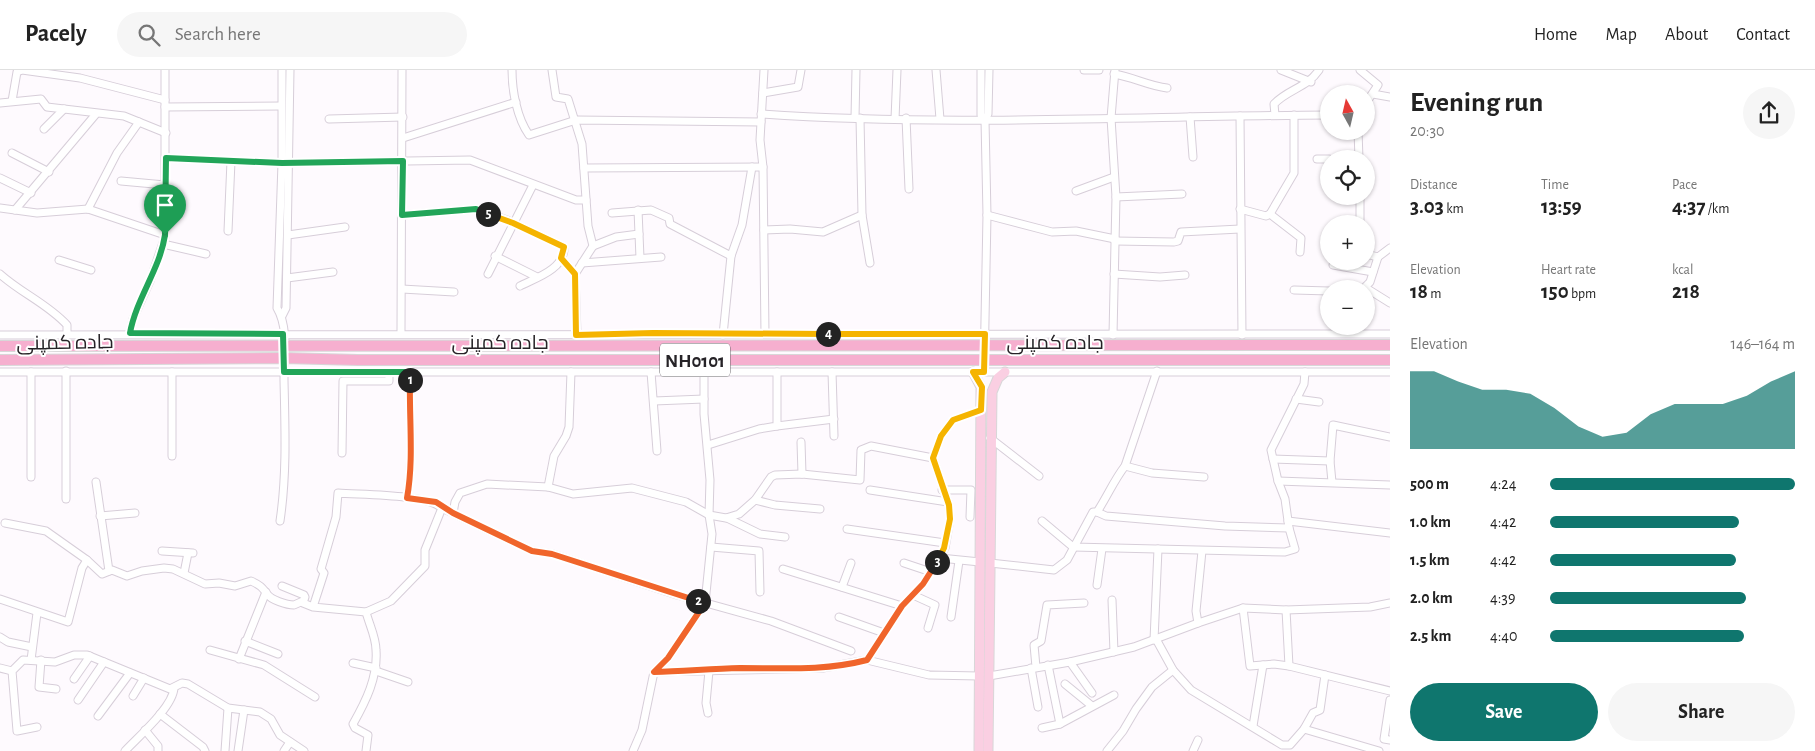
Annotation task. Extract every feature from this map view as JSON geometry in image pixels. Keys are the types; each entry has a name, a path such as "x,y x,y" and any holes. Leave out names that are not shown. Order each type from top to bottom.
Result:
{"highway":[{"name":"جاده کمپنی","path":"0,346 1390,345"},
{"name":"جاده کمپنی","path":"0,360 284,358 358,360 1390,360"},
{"path":"1119,360 1119,372"}],"main road":[{"path":"973,372 982,387 979,751"},
{"path":"988,751 992,392 998,378 1005,372"},
{"path":"979,705 989,705"}],"street":[{"path":"12,101 17,72 22,70 80,78 165,104 281,106"},
{"path":"130,333 133,319 150,281 165,235 166,70"},
{"path":"280,521 284,490 284,345 282,316 278,308 282,163 282,70"},
{"path":"282,316 286,308 287,278 290,70"},
{"path":"401,334 402,70"},
{"path":"512,70 512,86 516,102 529,135 576,120 761,122"},
{"path":"552,70 556,97 568,99 582,144 586,200 593,246"},
{"path":"764,70 760,140 764,167 765,334"},
{"path":"763,93 798,87 800,70"},
{"path":"856,70 862,215 870,263"},
{"path":"895,119 897,70"},
{"path":"936,70 940,119"},
{"path":"980,70 981,115 985,120"},
{"path":"984,372 987,214 985,120 988,114 988,70"},
{"path":"1084,70 1099,70"},
{"path":"1281,70 1311,82"},
{"path":"1275,115 1274,104 1279,99 1311,82 1319,70"},
{"path":"1360,70 1378,85 1375,90"},
{"path":"1113,335 1116,198 1111,118 1114,72 1153,87 1167,88"},
{"path":"1375,94 1390,97"},
{"path":"0,103 41,99 47,107 124,116 166,133"},
{"path":"403,138 516,102"},
{"path":"44,129 64,109"},
{"path":"15,210 96,114"},
{"path":"762,114 985,120 1320,115"},
{"path":"1240,209 1266,216 1270,214 1294,173 1294,115"},
{"path":"1240,116 1242,335"},
{"path":"329,119 403,117"},
{"path":"1190,117 1193,157"},
{"path":"906,118 909,189"},
{"path":"88,209 117,153 139,122"},
{"path":"12,153 49,172"},
{"path":"166,158 282,163 470,160 576,200 586,200"},
{"path":"1316,158 1320,159"},
{"path":"228,231 231,161"},
{"path":"723,335 731,256 742,225 752,167"},
{"path":"584,168 764,167"},
{"path":"1076,191 1114,177"},
{"path":"0,178 31,193"},
{"path":"121,181 166,185"},
{"path":"488,274 533,185"},
{"path":"1116,198 1182,194"},
{"path":"0,208 36,213 88,209 165,235"},
{"path":"402,215 476,209 560,243 564,247 561,258 550,271 520,286"},
{"path":"638,210 640,258"},
{"path":"612,213 651,210 669,218 670,224 731,256"},
{"path":"987,214 1052,232 1076,231 1115,240 1174,242 1178,241 1181,232 1240,229"},
{"path":"1270,214 1301,238 1300,252"},
{"path":"764,230 790,229 823,232 862,215"},
{"path":"288,235 344,227"},
{"path":"576,335 575,274 593,246 616,237 639,234"},
{"path":"163,244 206,254"},
{"path":"1369,280 1378,256 1390,248"},
{"path":"496,256 537,277"},
{"path":"582,263 661,257"},
{"path":"561,258 575,274"},
{"path":"59,260 91,270"},
{"path":"1362,270 1373,272"},
{"path":"287,278 334,272"},
{"path":"0,274 9,283 58,315 67,325 67,334"},
{"path":"1114,274 1160,277 1184,275"},
{"path":"402,289 454,292"},
{"path":"1294,290 1320,291"},
{"path":"1375,294 1390,303"},
{"path":"0,335 130,333 576,335 653,333 723,335 1390,334"},
{"path":"66,371 66,499"},
{"path":"990,563 1054,570 1067,560 1072,547 1093,512 1097,512 1110,493 1116,477 1125,466 1157,371"},
{"path":"0,372 1390,372"},
{"path":"31,372 31,477"},
{"path":"172,372 172,456"},
{"path":"342,453 343,380 389,381 389,372"},
{"path":"407,498 411,474 409,454 410,372"},
{"path":"548,487 554,456 569,427 570,372"},
{"path":"651,372 657,450"},
{"path":"634,751 642,730 654,672 668,658 705,603 712,534 709,516 704,372"},
{"path":"777,372 777,426"},
{"path":"832,372 834,436"},
{"path":"1042,521 1072,547 1285,552 1296,549 1285,499 1278,481 1271,450 1304,384 1305,372"},
{"path":"654,401 704,399"},
{"path":"1296,399 1319,402"},
{"path":"867,660 902,606 913,596 931,572 940,558 945,543 950,519 948,502 942,490 933,458 941,436 953,420 981,410"},
{"path":"708,445 759,429 834,419"},
{"path":"1332,482 1330,461 1333,425 1390,437"},
{"path":"990,438 1039,476"},
{"path":"801,442 802,474"},
{"path":"726,518 739,514 755,500 772,477 802,474 860,480 861,450 871,446 933,458"},
{"path":"1273,459 1330,461"},
{"path":"1125,466 1152,473 1204,477"},
{"path":"1278,481 1390,485"},
{"path":"96,482 109,571"},
{"path":"453,513 454,502 460,493 487,484 548,487 573,494 632,488 686,502 709,516 726,518 760,534 785,537"},
{"path":"870,490 948,502"},
{"path":"942,490 971,490 970,517"},
{"path":"313,607 324,573 321,569 336,517 338,493 407,498 436,502 442,508 532,551 552,554 705,603 771,621 851,651"},
{"path":"755,500 775,505 820,509"},
{"path":"303,601 313,607 366,612 391,601 425,566 425,550 442,508"},
{"path":"1097,512 1106,516 1225,526 1289,524 1390,533"},
{"path":"100,516 134,513"},
{"path":"5,523 46,531 87,560 102,574 116,570 127,576 142,570 164,568 184,574 205,584 219,582 232,586 251,581 260,585 270,598 291,605 303,601"},
{"path":"847,530 945,543"},
{"path":"711,547 759,550 760,592"},
{"path":"1097,585 1102,549"},
{"path":"1158,549 1155,640 1173,670 1191,690 1253,726 1282,748 1290,745 1304,729 1313,713 1320,710 1325,675"},
{"path":"162,551 190,553 184,574"},
{"path":"1198,622 1196,611 1202,551"},
{"path":"940,558 980,562"},
{"path":"0,599 68,622 82,568 87,560"},
{"path":"951,617 959,561"},
{"path":"842,587 851,562"},
{"path":"904,563 931,572"},
{"path":"783,569 902,606"},
{"path":"282,586 304,595 303,601"},
{"path":"239,658 266,592"},
{"path":"913,596 935,605 928,628"},
{"path":"1112,600 1114,652"},
{"path":"1038,707 1034,668 1034,644 1041,641 1047,604 1084,603"},
{"path":"989,676 1070,662 1114,652 1155,640 1198,622 1243,608 1286,610 1370,607 1390,603"},
{"path":"1243,608 1248,664 1289,666 1390,691"},
{"path":"1286,610 1289,666"},
{"path":"366,612 376,648 376,670 372,686 353,724 355,728 368,735 366,751"},
{"path":"31,660 38,613"},
{"path":"840,617 884,633"},
{"path":"0,637 8,642 32,647"},
{"path":"245,640 278,654"},
{"path":"210,650 264,665 315,697"},
{"path":"38,727 17,731 12,671 21,661 40,660 55,662 81,654 174,688"},
{"path":"74,679 90,656"},
{"path":"40,660 38,687 56,689"},
{"path":"654,672 709,671 738,668 823,668 867,660 930,675 979,676"},
{"path":"78,700 104,662"},
{"path":"1070,662 1092,693"},
{"path":"353,663 408,682"},
{"path":"1048,665 1060,724"},
{"path":"1253,726 1263,665"},
{"path":"0,668 12,671"},
{"path":"1107,751 1123,731 1152,687 1173,670"},
{"path":"708,713 706,703 709,671"},
{"path":"98,716 130,673"},
{"path":"133,696 144,678"},
{"path":"125,751 160,714 173,695 174,688 182,683 188,684 228,708 255,710 271,719 280,735 304,751"},
{"path":"1065,684 1092,706"},
{"path":"1042,728 1060,724 1114,695"},
{"path":"1390,700 1384,739 1390,740"},
{"path":"225,751 228,708"},
{"path":"238,751 244,710"},
{"path":"160,714 203,747 205,751"},
{"path":"1304,729 1379,751"},
{"path":"145,730 158,746 158,751"},
{"path":"1193,751 1198,740"},
{"path":"284,751 290,742"}],"route":[{"path":"166,158 282,163 403,161 402,215 476,209 507,220 560,243 564,247 561,258 575,274 576,335 653,333 735,335 985,334 984,372 973,372 982,387 981,410 953,420 941,436 933,458 942,490 949,505 950,519 947,538 940,558 923,584 902,606 867,660 823,668 738,668 709,671 654,672 668,658 705,603 552,554 532,551 442,508 436,502 407,498 411,474 409,454 410,372 284,372 283,334 130,333 131,324 150,281 165,235 166,158"}]}
